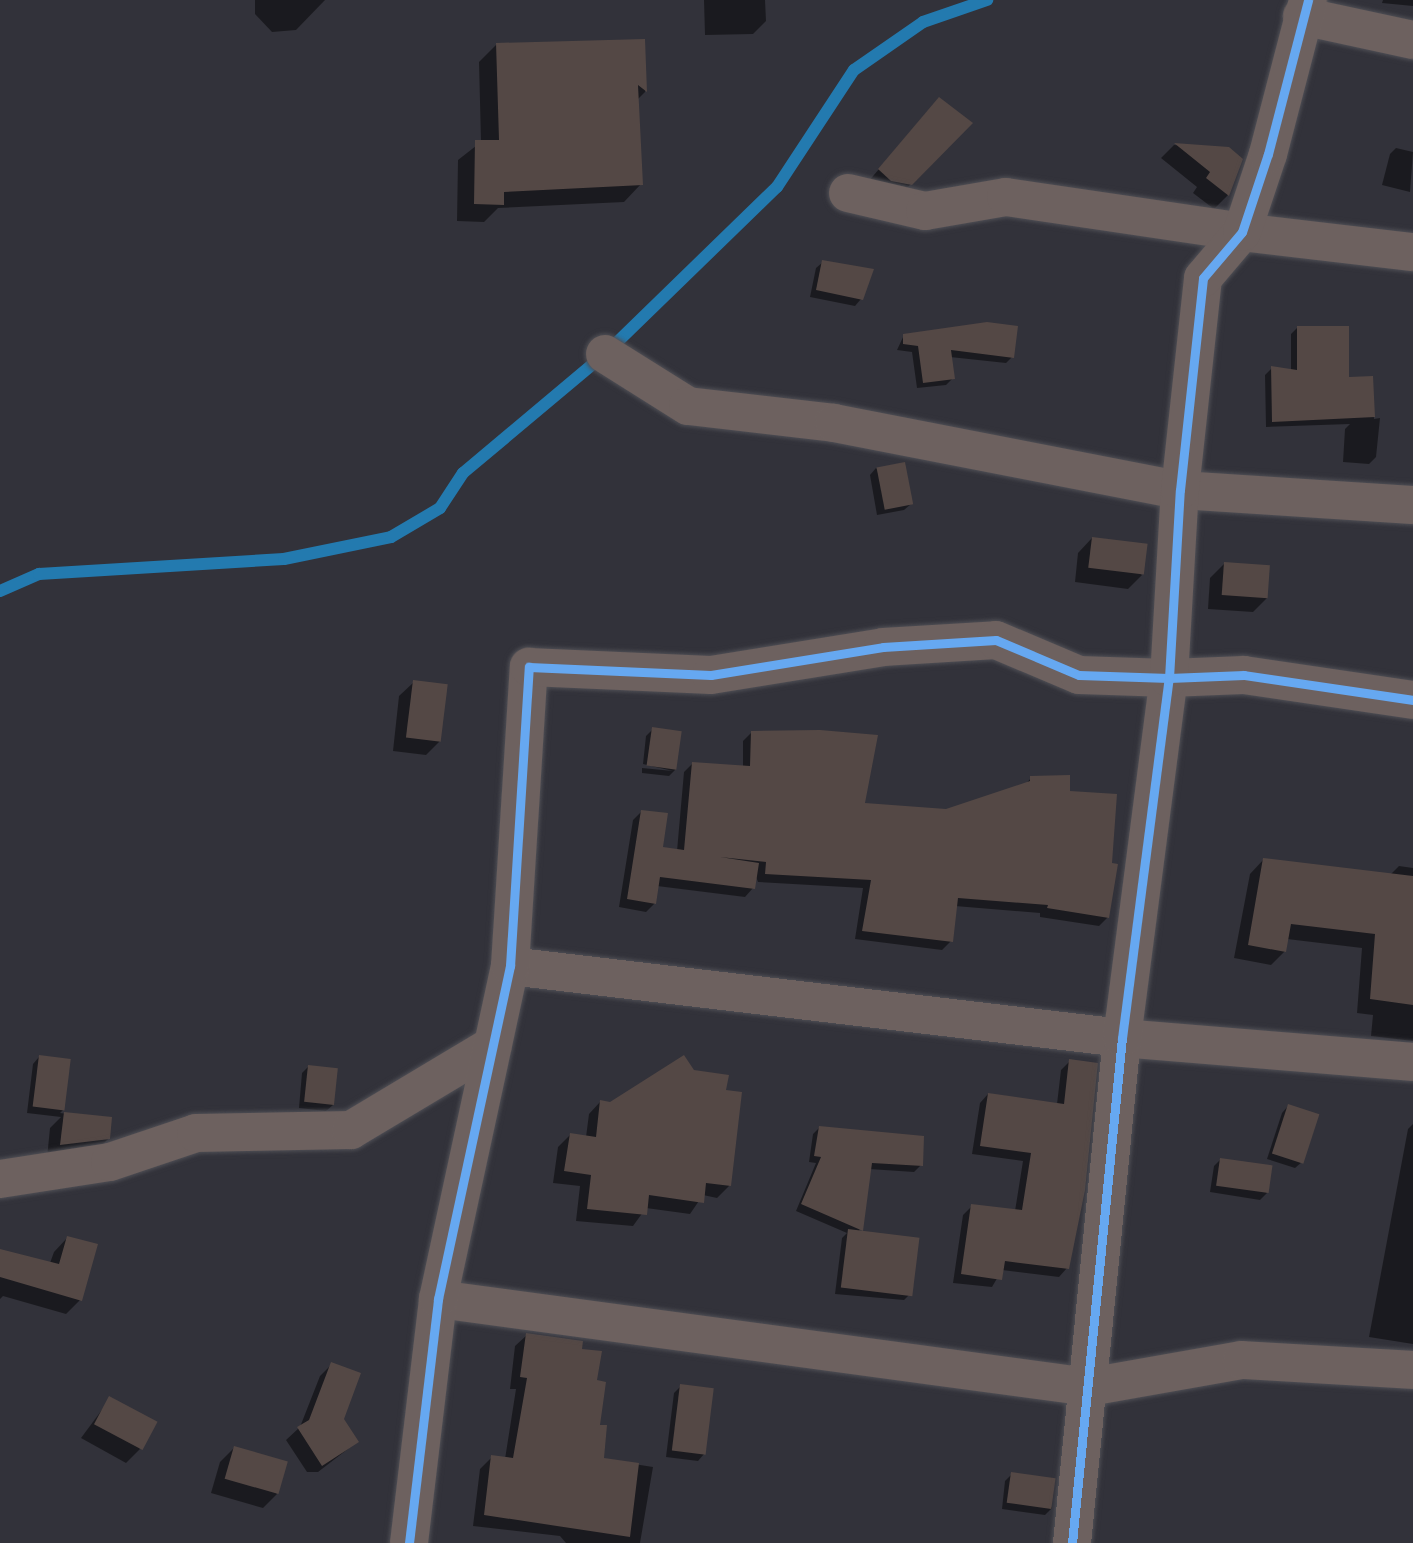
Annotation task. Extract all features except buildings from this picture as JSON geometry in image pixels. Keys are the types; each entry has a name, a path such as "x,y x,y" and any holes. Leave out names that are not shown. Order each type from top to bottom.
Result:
{"street":[{"path":"1072,1543 1122,1038 1169,678 1180,490 1203,278 1242,232 1268,154 1305,8 1413,40"},
{"path":"848,193 925,211 1006,197 1242,232 1413,252"},
{"path":"605,354 688,406 834,423 1180,490 1413,505"},
{"path":"409,1543 438,1299 510,966 529,667 711,675 883,647 996,640 1079,675 1169,678 1244,675 1413,700"},
{"path":"510,966 1122,1038 1413,1062"},
{"path":"0,1179 110,1161 197,1133 351,1130 493,1045"},
{"path":"438,1299 1089,1387 1241,1360 1413,1370"}],"waterway":[{"path":"0,591 39,574 284,559 391,537 440,508 463,473 605,354 777,187 854,70 923,22 987,0"}],"cycle path":[{"path":"1072,1543 1122,1038 1169,678 1180,490 1203,278 1242,232 1268,154 1308,0"},
{"path":"409,1543 438,1299 510,966 529,667 711,675 883,647 996,640 1079,675 1169,678 1244,675 1413,700"}]}
